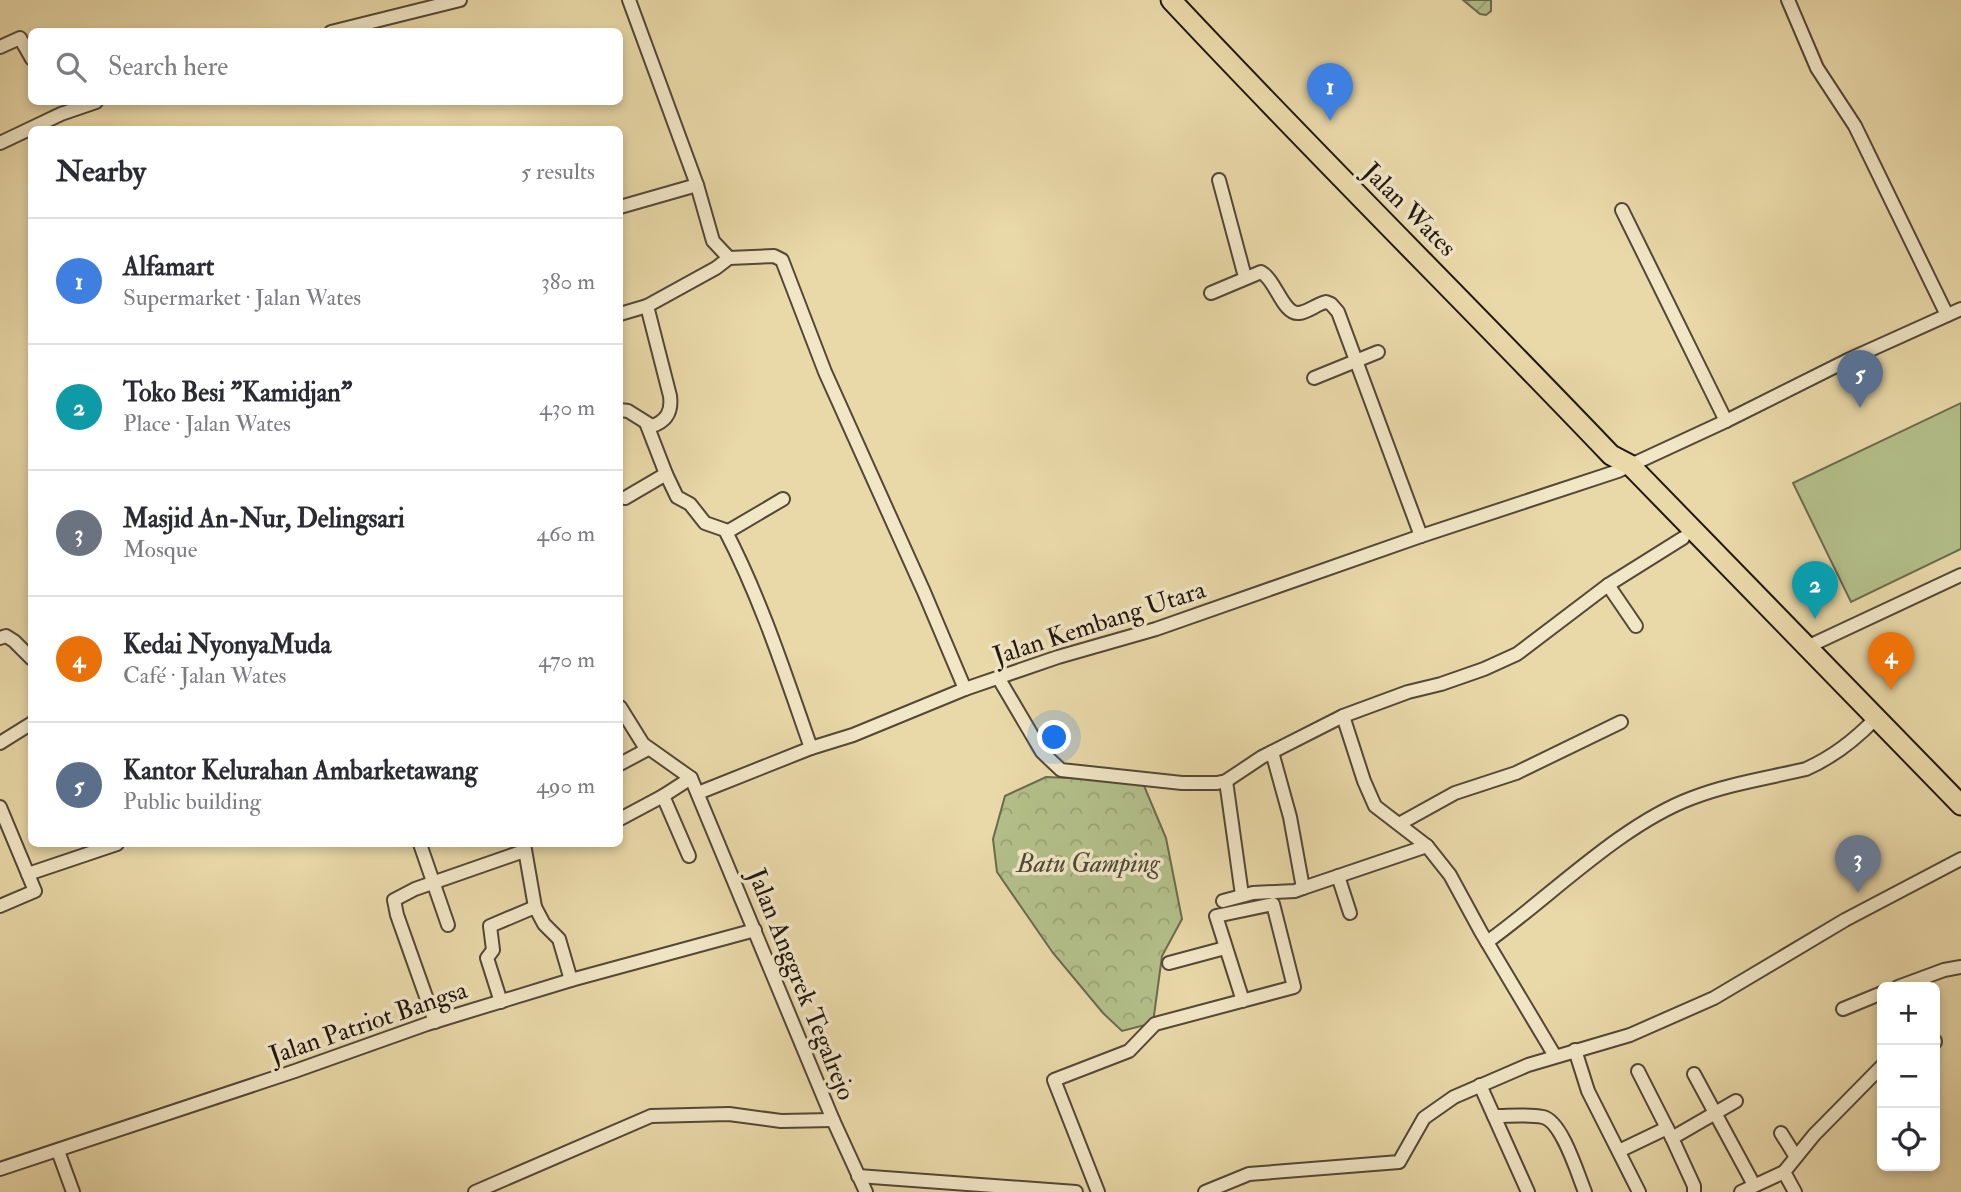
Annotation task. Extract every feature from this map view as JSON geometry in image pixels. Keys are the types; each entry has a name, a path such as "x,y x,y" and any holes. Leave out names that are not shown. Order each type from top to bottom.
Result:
{"highway":[{"name":"Jalan Wates","path":"1171,0 1268,104 1374,209 1620,463 1807,646 1961,822"},
{"name":"Jalan Wates","path":"1620,463 1683,538 1961,805"}],"street":[{"path":"347,28 460,0"},
{"path":"629,0 697,185 713,241 729,258"},
{"path":"1788,0 1817,68 1854,126 1947,316"},
{"path":"0,47 20,38 28,52"},
{"path":"56,105 61,114"},
{"path":"36,126 87,105"},
{"path":"0,143 28,130"},
{"path":"1219,180 1245,277"},
{"path":"623,206 697,185"},
{"path":"1622,210 1726,421"},
{"path":"623,313 647,306 729,258 775,256 782,260 825,372 965,689"},
{"path":"1212,293 1258,272 1265,273 1287,308 1295,313 1301,313 1321,303 1331,304 1338,312 1421,536"},
{"path":"647,306 671,404 663,420 656,425 648,425"},
{"name":"Jalan Kembang Utara","path":"698,793 811,748 853,735 965,689 1058,657 1156,629 1620,463 1726,421 1850,359 1961,309"},
{"path":"1314,377 1378,352"},
{"path":"623,411 633,414 648,425 666,474 679,499 690,503 705,523 720,526 727,533 771,632 811,748"},
{"path":"625,498 666,474"},
{"path":"727,533 783,499"},
{"path":"999,679 1042,752 1061,770 1206,784 1226,780 1272,752 1343,716 1408,692 1484,669 1517,654 1608,584 1683,538"},
{"path":"1807,646 1961,575"},
{"path":"1608,584 1636,626"},
{"path":"0,638 6,636 28,655"},
{"path":"623,712 648,749 691,778 698,793"},
{"path":"1343,716 1370,796 1378,810 1427,846 1450,875 1487,943 1555,1056"},
{"path":"1399,824 1455,793 1516,773 1621,722"},
{"path":"1487,943 1609,846 1663,812 1692,798 1806,769 1838,752 1872,722"},
{"path":"0,744 28,726"},
{"path":"623,762 648,749"},
{"path":"1272,752 1290,817 1303,888"},
{"path":"623,817 691,778"},
{"path":"1226,780 1242,895"},
{"name":"Jalan Anggrek Tegalrejo","path":"698,793 866,1192"},
{"path":"663,796 689,856"},
{"path":"0,807 35,891 0,906"},
{"path":"1223,901 1242,895 1295,891 1427,846"},
{"path":"29,874 108,847"},
{"path":"421,847 448,925"},
{"path":"435,1022 394,903 395,898 524,847 535,907 544,924 559,939 571,980"},
{"path":"1205,1192 1249,1174 1399,1161 1424,1118 1454,1097 1555,1056 1630,1035 1714,998 1845,920 1961,859"},
{"path":"1338,876 1350,913"},
{"path":"1098,1192 1054,1080 1129,1051 1155,1024 1242,1001 1294,987 1273,904 1216,916 1242,1001"},
{"path":"501,1002 487,958 493,950 489,926 535,907"},
{"name":"Jalan Patriot Bangsa","path":"0,1169 435,1022 571,980 755,930"},
{"path":"1169,963 1225,948"},
{"path":"1912,982 1961,967"},
{"path":"1843,1009 1877,995"},
{"path":"1576,1049 1588,1091 1639,1192"},
{"path":"1638,1071 1670,1133 1694,1186 1693,1192"},
{"path":"1741,1192 1784,1172 1814,1135 1877,1071"},
{"path":"1694,1074 1754,1185"},
{"path":"1480,1085 1528,1192"},
{"path":"1619,1151 1715,1115 1736,1101"},
{"path":"475,1192 651,1116 729,1114 781,1121 833,1119"},
{"path":"1494,1116 1544,1118 1552,1122 1560,1133 1585,1192"},
{"path":"1781,1133 1796,1157"},
{"path":"58,1151 73,1192"},
{"path":"1784,1172 1795,1192"},
{"path":"858,1176 1076,1192"}],"green space":[{"path":"1463,0 1491,0 1491,11 1486,15 1480,14"},
{"path":"1961,403 1961,549 1851,602 1793,483"},
{"name":"Batu Gamping","path":"1046,777 1142,781 1166,838 1182,919 1162,956 1153,1023 1122,1031 1103,1013 1053,953 997,872 993,839 1005,796"}],"place":[{"name":"Alfamart","path":"1330,121"},
{"name":"Kantor Kelurahan Ambarketawang","path":"1860,408"},
{"name":"Toko Besi \"Kamidjan\"","path":"1815,619"},
{"name":"Kedai NyonyaMuda","path":"1891,690"},
{"name":"Masjid An-Nur, Delingsari","path":"1858,893"}]}
